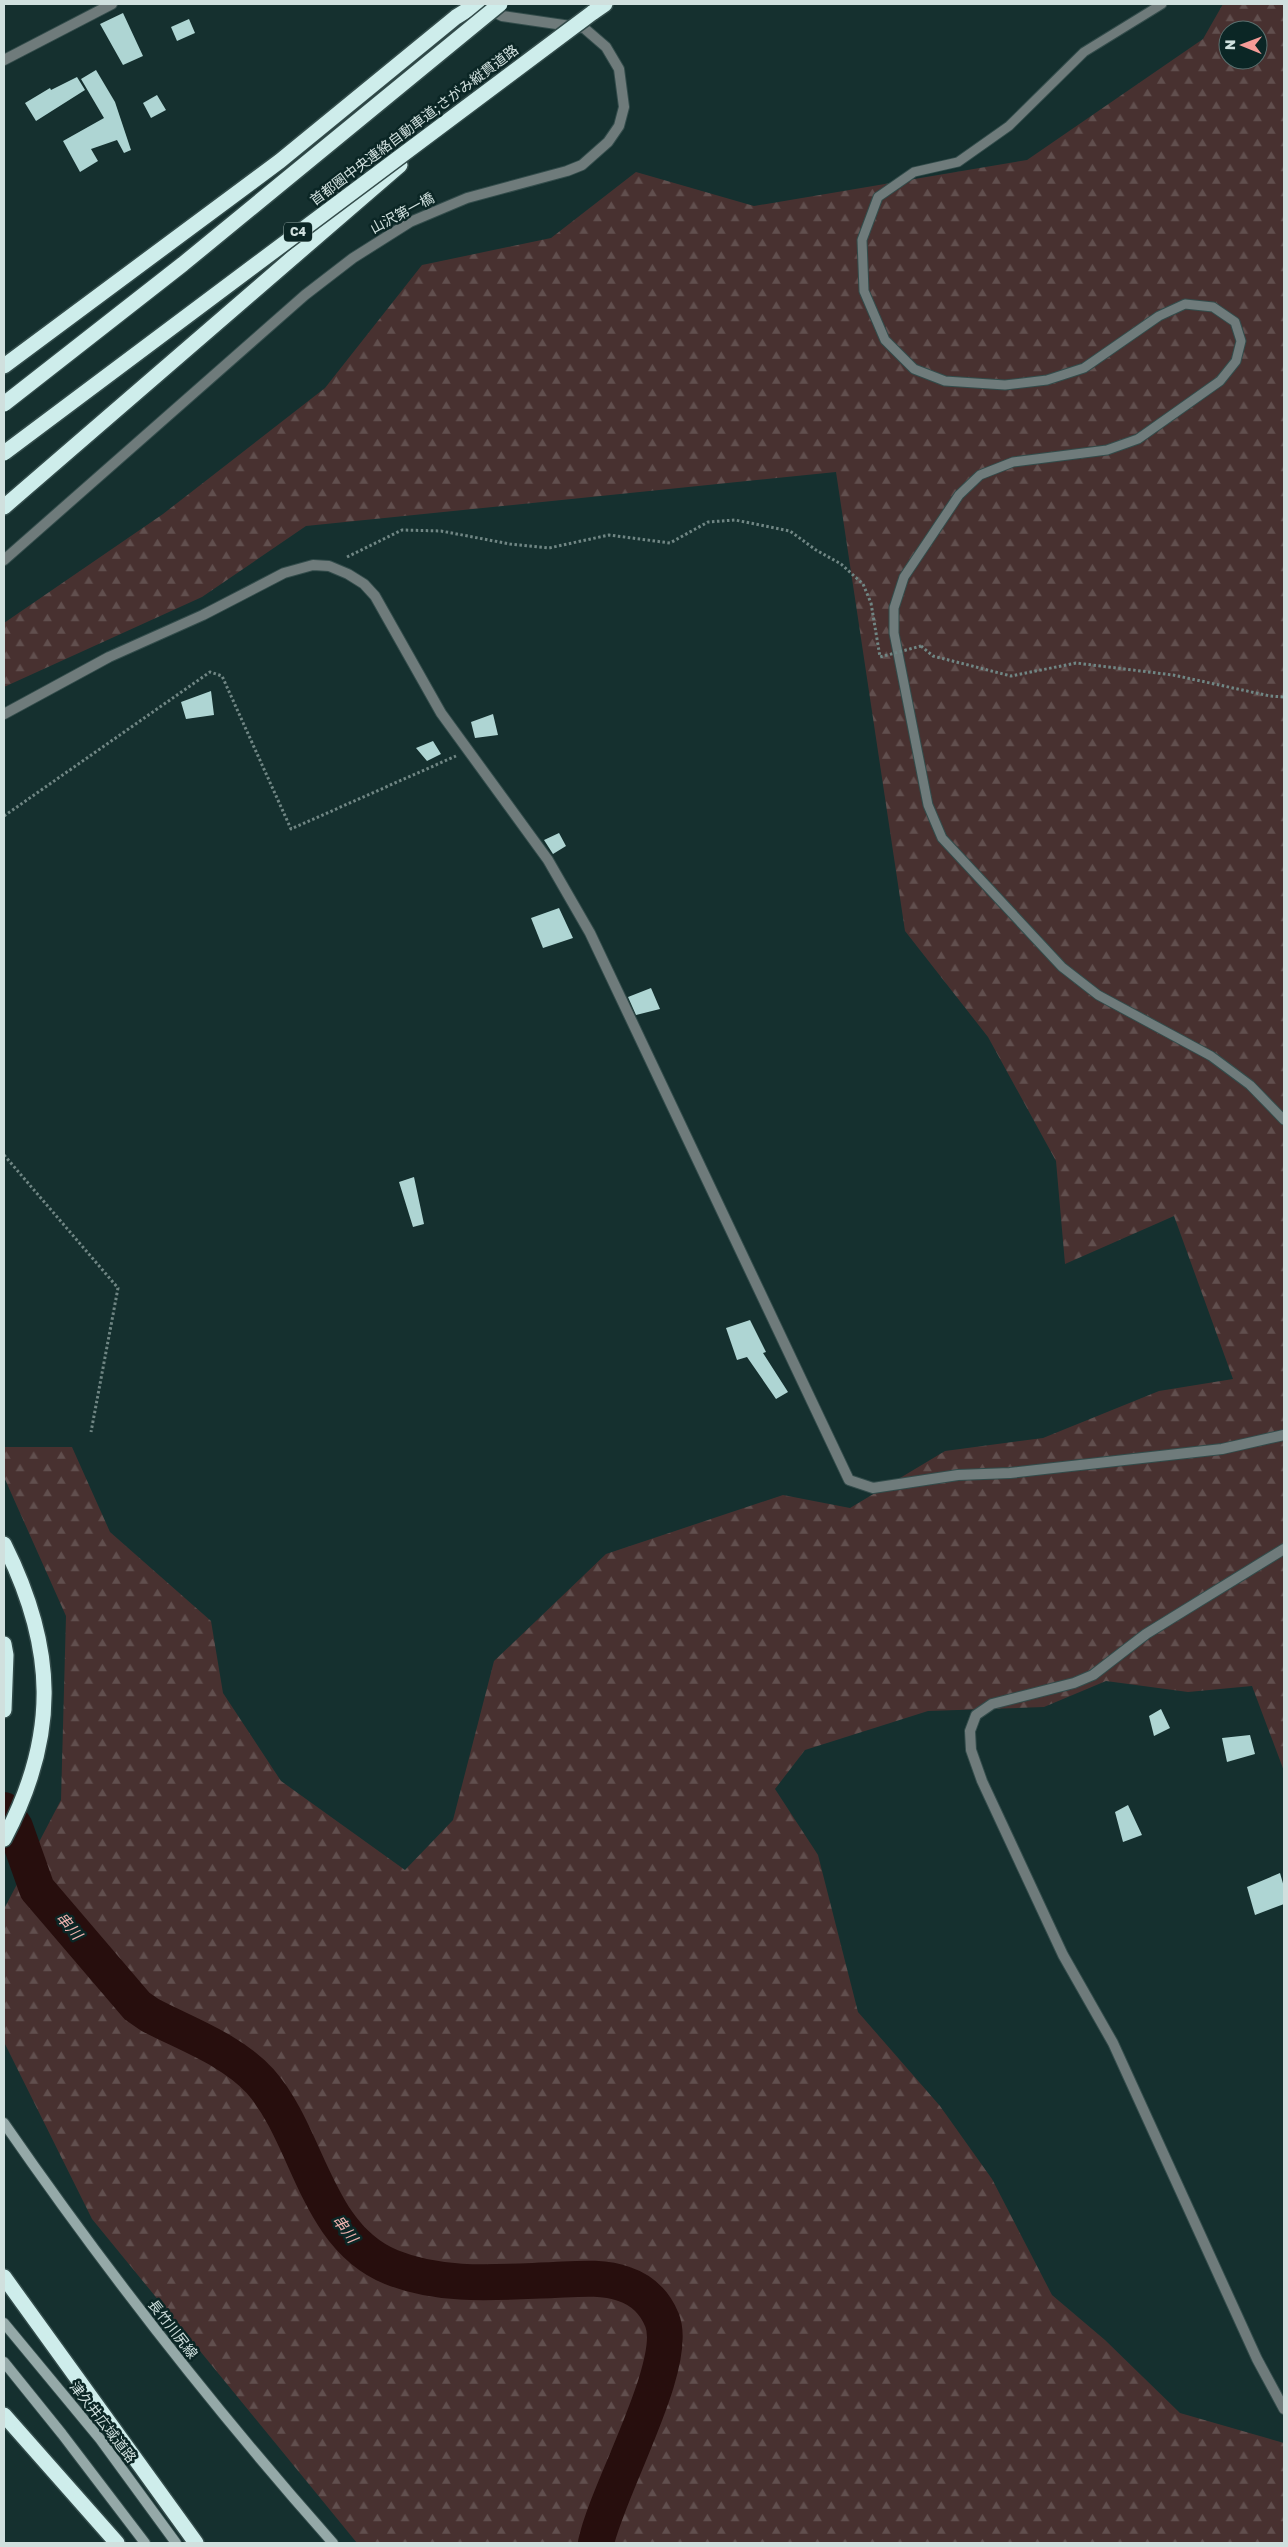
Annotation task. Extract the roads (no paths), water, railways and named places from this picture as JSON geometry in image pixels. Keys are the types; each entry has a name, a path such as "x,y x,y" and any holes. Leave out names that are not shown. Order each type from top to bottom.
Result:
{"highway":[{"path":"4,366 280,161 456,17 478,4"},
{"path":"4,404 183,264 500,4"},
{"name":"首都圏中央連絡自動車道;さがみ縦貫道路","path":"4,453 599,8"},
{"path":"4,507 152,377 480,96"},
{"path":"4,1544 32,1607 45,1679 42,1728 38,1752 30,1778 4,1839"},
{"path":"4,1644 4,1710"},
{"path":"4,2277 196,2543"},
{"path":"4,2415 117,2543"}],"main road":[{"name":"長竹川尻線","path":"4,2123 148,2320 235,2429 333,2543"},
{"name":"津久井広域道路","path":"4,2322 100,2439 176,2543"},
{"path":"4,2362 62,2434 145,2543"}],"street":[{"path":"4,60 112,4"},
{"name":"山沢第一橋","path":"4,560 298,301 353,258 410,222 467,198 567,171 582,165 608,142 619,126 624,107 619,69 606,48 584,28 502,16 478,4"},
{"path":"4,714 109,657 203,615 284,572 313,566 329,566 348,574 364,584 375,596 441,713 548,860 590,933 849,1480 873,1488 958,1475 1010,1473 1222,1449 1284,1435"},
{"path":"1284,1549 1146,1634 1093,1675 1074,1683 992,1704 976,1715 970,1731 971,1750 982,1781 1063,1955 1113,2043 1257,2359 1284,2409"}],"lane":[{"path":"1162,4 1084,52 1009,126 958,162 914,172 878,197 862,240 864,291 885,340 914,370 945,381 1005,385 1047,380 1084,368 1159,316 1186,304 1213,307 1235,322 1241,341 1236,361 1220,381 1138,439 1106,450 1013,462 980,475 959,495 904,577 894,608 894,632 928,805 942,838 1062,967 1098,995 1210,1056 1250,1085 1284,1120"}],"waterway":[{"name":"串川","path":"4,1810 15,1827 37,1889 137,2006 150,2015 236,2060 260,2081 277,2104 329,2209 345,2233 366,2252 391,2267 410,2274 451,2281 492,2282 580,2279 616,2281 637,2290 652,2303 662,2320 665,2340 661,2366 652,2396 613,2492 596,2543"}]}
